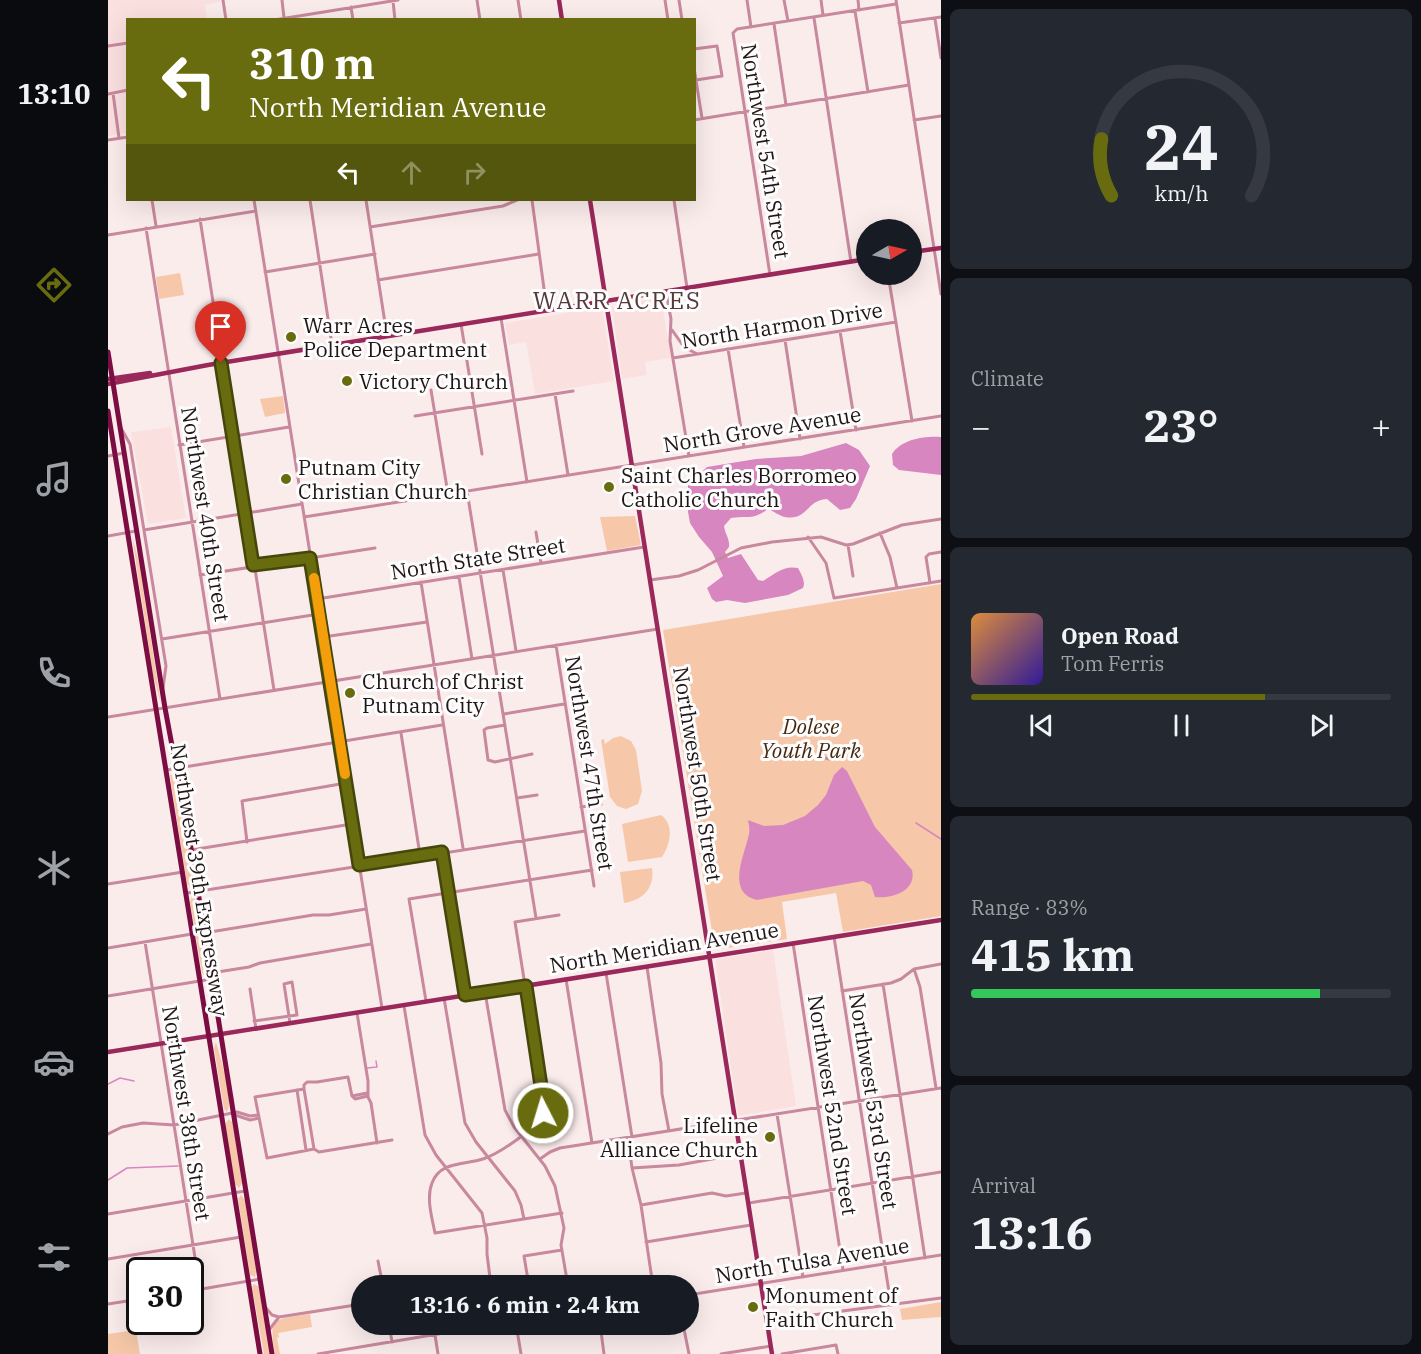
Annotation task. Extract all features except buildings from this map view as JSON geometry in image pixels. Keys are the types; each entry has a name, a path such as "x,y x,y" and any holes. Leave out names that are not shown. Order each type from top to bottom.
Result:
{"highway":[{"name":"Northwest 39th Expressway","path":"108,352 110,381 120,427 162,693 212,976 272,1354"},
{"name":"Northwest 39th Expressway","path":"108,411 260,1354"}],"main road":[{"path":"560,0 562,18"},
{"name":"Northwest 50th Street","path":"590,201 772,1354"},
{"path":"922,251 941,248"},
{"path":"110,381 856,261"},
{"name":"North Meridian Avenue","path":"108,1052 941,920"}],"street":[{"path":"223,0 226,18"},
{"path":"282,0 284,18 399,0"},
{"path":"394,0 395,18"},
{"path":"477,0 480,18"},
{"path":"519,0 521,18"},
{"path":"665,0 668,18"},
{"path":"679,0 682,18"},
{"name":"Northwest 54th Street","path":"747,0 751,27 734,31 733,35 770,275"},
{"path":"784,0 788,21"},
{"path":"821,0 824,15"},
{"path":"858,0 857,10 868,92"},
{"path":"751,27 896,2 941,294"},
{"path":"351,8 353,18"},
{"path":"310,14 311,18"},
{"path":"814,17 851,262"},
{"path":"899,23 941,17"},
{"path":"935,18 941,58"},
{"path":"774,23 786,105"},
{"path":"108,46 126,43"},
{"path":"696,49 717,46 722,76 696,80 702,118"},
{"path":"696,120 909,86"},
{"path":"119,138 110,93 126,90"},
{"path":"914,120 941,116"},
{"path":"108,140 126,137"},
{"path":"152,201 156,226"},
{"path":"254,201 382,1008"},
{"path":"310,201 332,345"},
{"path":"366,201 387,336"},
{"path":"370,227 503,206 515,201"},
{"path":"532,201 547,311"},
{"path":"674,201 687,288"},
{"path":"108,235 256,211"},
{"path":"200,219 274,690"},
{"name":"Northwest 40th Street","path":"146,228 220,699"},
{"path":"265,272 375,254"},
{"path":"378,280 539,254"},
{"path":"890,285 912,421"},
{"path":"666,292 673,358 689,456"},
{"path":"501,318 527,482"},
{"name":"North Harmon Drive","path":"673,358 896,322"},
{"path":"461,324 482,454"},
{"path":"671,329 684,347 698,354"},
{"path":"840,331 856,430"},
{"path":"784,340 800,439"},
{"path":"728,349 744,447"},
{"path":"431,390 448,494"},
{"path":"416,416 573,391"},
{"path":"555,394 568,475"},
{"name":"North Grove Avenue","path":"304,517 941,416"},
{"name":"Northwest 39th Expressway","path":"120,427 130,444 162,639 166,673 162,693"},
{"path":"180,445 289,427"},
{"path":"108,456 124,453"},
{"path":"467,491 536,918"},
{"path":"144,530 302,504"},
{"path":"650,580 679,576 741,548 808,537 821,537 848,545 902,525 941,519"},
{"path":"108,536 136,531"},
{"path":"536,532 541,564"},
{"path":"880,533 890,557 897,588"},
{"path":"808,537 826,563 834,597 941,581"},
{"path":"848,545 853,576"},
{"name":"North State Street","path":"317,599 645,547"},
{"path":"201,574 375,548"},
{"path":"930,583 926,557 929,554 941,552"},
{"path":"503,570 516,651"},
{"path":"459,577 472,659"},
{"path":"421,582 463,848"},
{"path":"162,639 319,614"},
{"path":"323,637 427,622"},
{"path":"108,717 658,629"},
{"name":"Northwest 47th Street","path":"556,645 594,886"},
{"path":"504,714 565,704"},
{"path":"166,770 442,725"},
{"path":"505,725 484,730 487,756 493,763 532,754"},
{"path":"401,732 420,855"},
{"path":"793,751 830,759"},
{"path":"248,842 242,801 346,783"},
{"path":"517,798 537,795"},
{"path":"582,807 601,804"},
{"path":"191,850 353,824"},
{"path":"186,894 463,848 585,831"},
{"path":"442,852 465,995"},
{"path":"426,1001 409,900 591,870"},
{"path":"108,885 183,872"},
{"path":"204,933 313,915 366,909"},
{"path":"559,915 516,921 544,1106 543,1113 538,1121 520,1136 488,1157 446,1167 435,1177 429,1191 435,1233 562,1213"},
{"path":"108,948 193,934"},
{"name":"Northwest 53rd Street","path":"834,938 891,1305"},
{"name":"Northwest 38th Street","path":"145,942 195,1257"},
{"name":"Northwest 52nd Street","path":"793,943 843,1270"},
{"path":"108,996 201,981 260,963 372,944"},
{"path":"842,991 883,984 901,979 915,969 941,964"},
{"path":"646,966 661,1063 662,1094 669,1131"},
{"path":"540,1159 557,1149 940,1089 915,969"},
{"path":"606,973 630,1137 632,1168 641,1205 651,1275"},
{"path":"567,979 592,1143"},
{"path":"254,1021 289,1016 297,1015 292,982 284,984 289,1016 290,1023"},
{"path":"883,984 925,1258"},
{"path":"250,989 255,1029"},
{"path":"485,992 504,1105 511,1123 540,1159 555,1186 564,1228 562,1250 565,1275"},
{"path":"444,998 463,1116 472,1137 515,1191 524,1219"},
{"path":"404,1005 423,1128 430,1145 481,1211 485,1225 490,1275"},
{"path":"357,1012 377,1143"},
{"path":"314,1149 304,1089 307,1082 348,1077 352,1096 368,1094"},
{"path":"304,1089 255,1097 267,1158 306,1150 314,1149 319,1152 392,1140"},
{"path":"297,1090 306,1150"},
{"path":"108,1134 122,1127 143,1123 174,1125 222,1117 237,1112 259,1117"},
{"path":"777,1114 803,1277"},
{"path":"632,1168 679,1165 741,1154"},
{"path":"749,1203 941,1172"},
{"path":"108,1214 246,1191"},
{"path":"641,1205 712,1193 726,1196 747,1193"},
{"path":"646,1242 752,1225"},
{"path":"108,1259 242,1237"},
{"path":"527,1275 524,1256 562,1250"},
{"name":"North Tulsa Avenue","path":"699,1293 941,1255"},
{"path":"378,1261 381,1275"},
{"path":"204,1288 260,1279"},
{"path":"766,1321 941,1298"},
{"path":"108,1304 126,1301"},
{"path":"264,1306 273,1315 279,1317 351,1306"},
{"path":"268,1332 279,1317"},
{"path":"391,1335 392,1342"},
{"path":"318,1354 435,1335 438,1354"},
{"path":"518,1335 521,1354"},
{"path":"601,1335 604,1354"},
{"path":"685,1335 689,1354"},
{"path":"721,1354 771,1346"},
{"path":"782,1354 836,1346 838,1354"}],"shaded area":[{"path":"108,0 220,0 220,2 205,5 207,18 126,18 126,133 108,136"},
{"path":"661,298 671,358 645,362 647,375 622,379 612,308 614,305"},
{"path":"602,307 614,381 535,394 526,342 509,345 505,323"},
{"path":"171,427 186,518 148,524 131,432"},
{"path":"941,437 941,475 899,470 893,465 892,454 901,445 921,438"},
{"path":"846,443 859,450 870,466 850,508 840,510 827,499 820,500 798,516 785,517 768,509 754,516 731,518 724,526 729,541 729,547 725,552 728,558 741,554 758,580 763,581 784,569 798,568 804,580 803,588 788,595 745,603 727,600 716,602 712,599 707,588 723,576 712,552 690,523 688,485 707,467 756,459 801,456"},
{"path":"842,767 847,771 875,827 912,870 911,883 902,892 889,897 875,897 871,885 863,881 757,900 747,896 739,881 741,862 749,832 748,820 764,826 783,825 805,816 826,795 834,775"},
{"path":"773,950 796,1106 738,1116 715,959"}],"green space":[{"path":"180,273 184,295 159,299 156,277"},
{"path":"283,396 285,413 265,417 260,399"},
{"path":"635,516 641,545 607,551 600,517"},
{"path":"132,536 139,562 161,704 153,675"},
{"name":"Dolese Youth Park","path":"941,584 941,916 843,932 836,893 782,902 787,939 715,950 663,630"},
{"path":"621,736 631,741 636,750 642,791 638,804 626,809 617,806 610,797 601,740 604,739 605,744"},
{"path":"173,774 183,814 194,883 191,888 187,884 170,775"},
{"path":"661,815 670,830 667,847 662,857 628,862 622,824"},
{"path":"652,868 652,881 646,892 637,899 624,903 620,872"},
{"path":"192,896 197,900 209,971 207,976 202,973 190,902"},
{"path":"216,1042 228,1089 227,1112 224,1109 214,1048"},
{"path":"229,1119 233,1123 242,1183 239,1188 235,1184 225,1124"},
{"path":"241,1195 245,1200 255,1277 250,1275 238,1199"},
{"path":"254,1284 259,1287 269,1354 264,1354 252,1287"},
{"path":"941,1302 941,1317 902,1320 900,1309"},
{"path":"310,1314 312,1327 278,1333 280,1354 275,1354 272,1332 276,1322 288,1317"},
{"path":"126,1331 126,1335 137,1335 140,1354 108,1354 108,1334"}],"waterway":[{"path":"916,823 941,839"},
{"path":"367,1068 377,1067 376,1061"},
{"path":"108,1084 120,1078 134,1081"},
{"path":"108,1180 127,1168 178,1166"}],"slow traffic":[{"path":"314,578 345,774"}],"place":[{"name":"Warr Acres Police Department","path":"291,337"},
{"name":"Victory Church","path":"347,381"},
{"name":"Putnam City Christian Church","path":"286,479"},
{"name":"Saint Charles Borromeo Catholic Church","path":"609,487"},
{"name":"Church of Christ Putnam City","path":"350,693"},
{"name":"Lifeline Alliance Church","path":"770,1137"},
{"name":"Monument of Faith Church","path":"753,1307"}],"district":[{"name":"WARR ACRES","path":"617,300"}],"route":[{"path":"221,363 253,565 310,558 359,865 442,852 465,995 526,986 544,1106 543,1113"}]}
